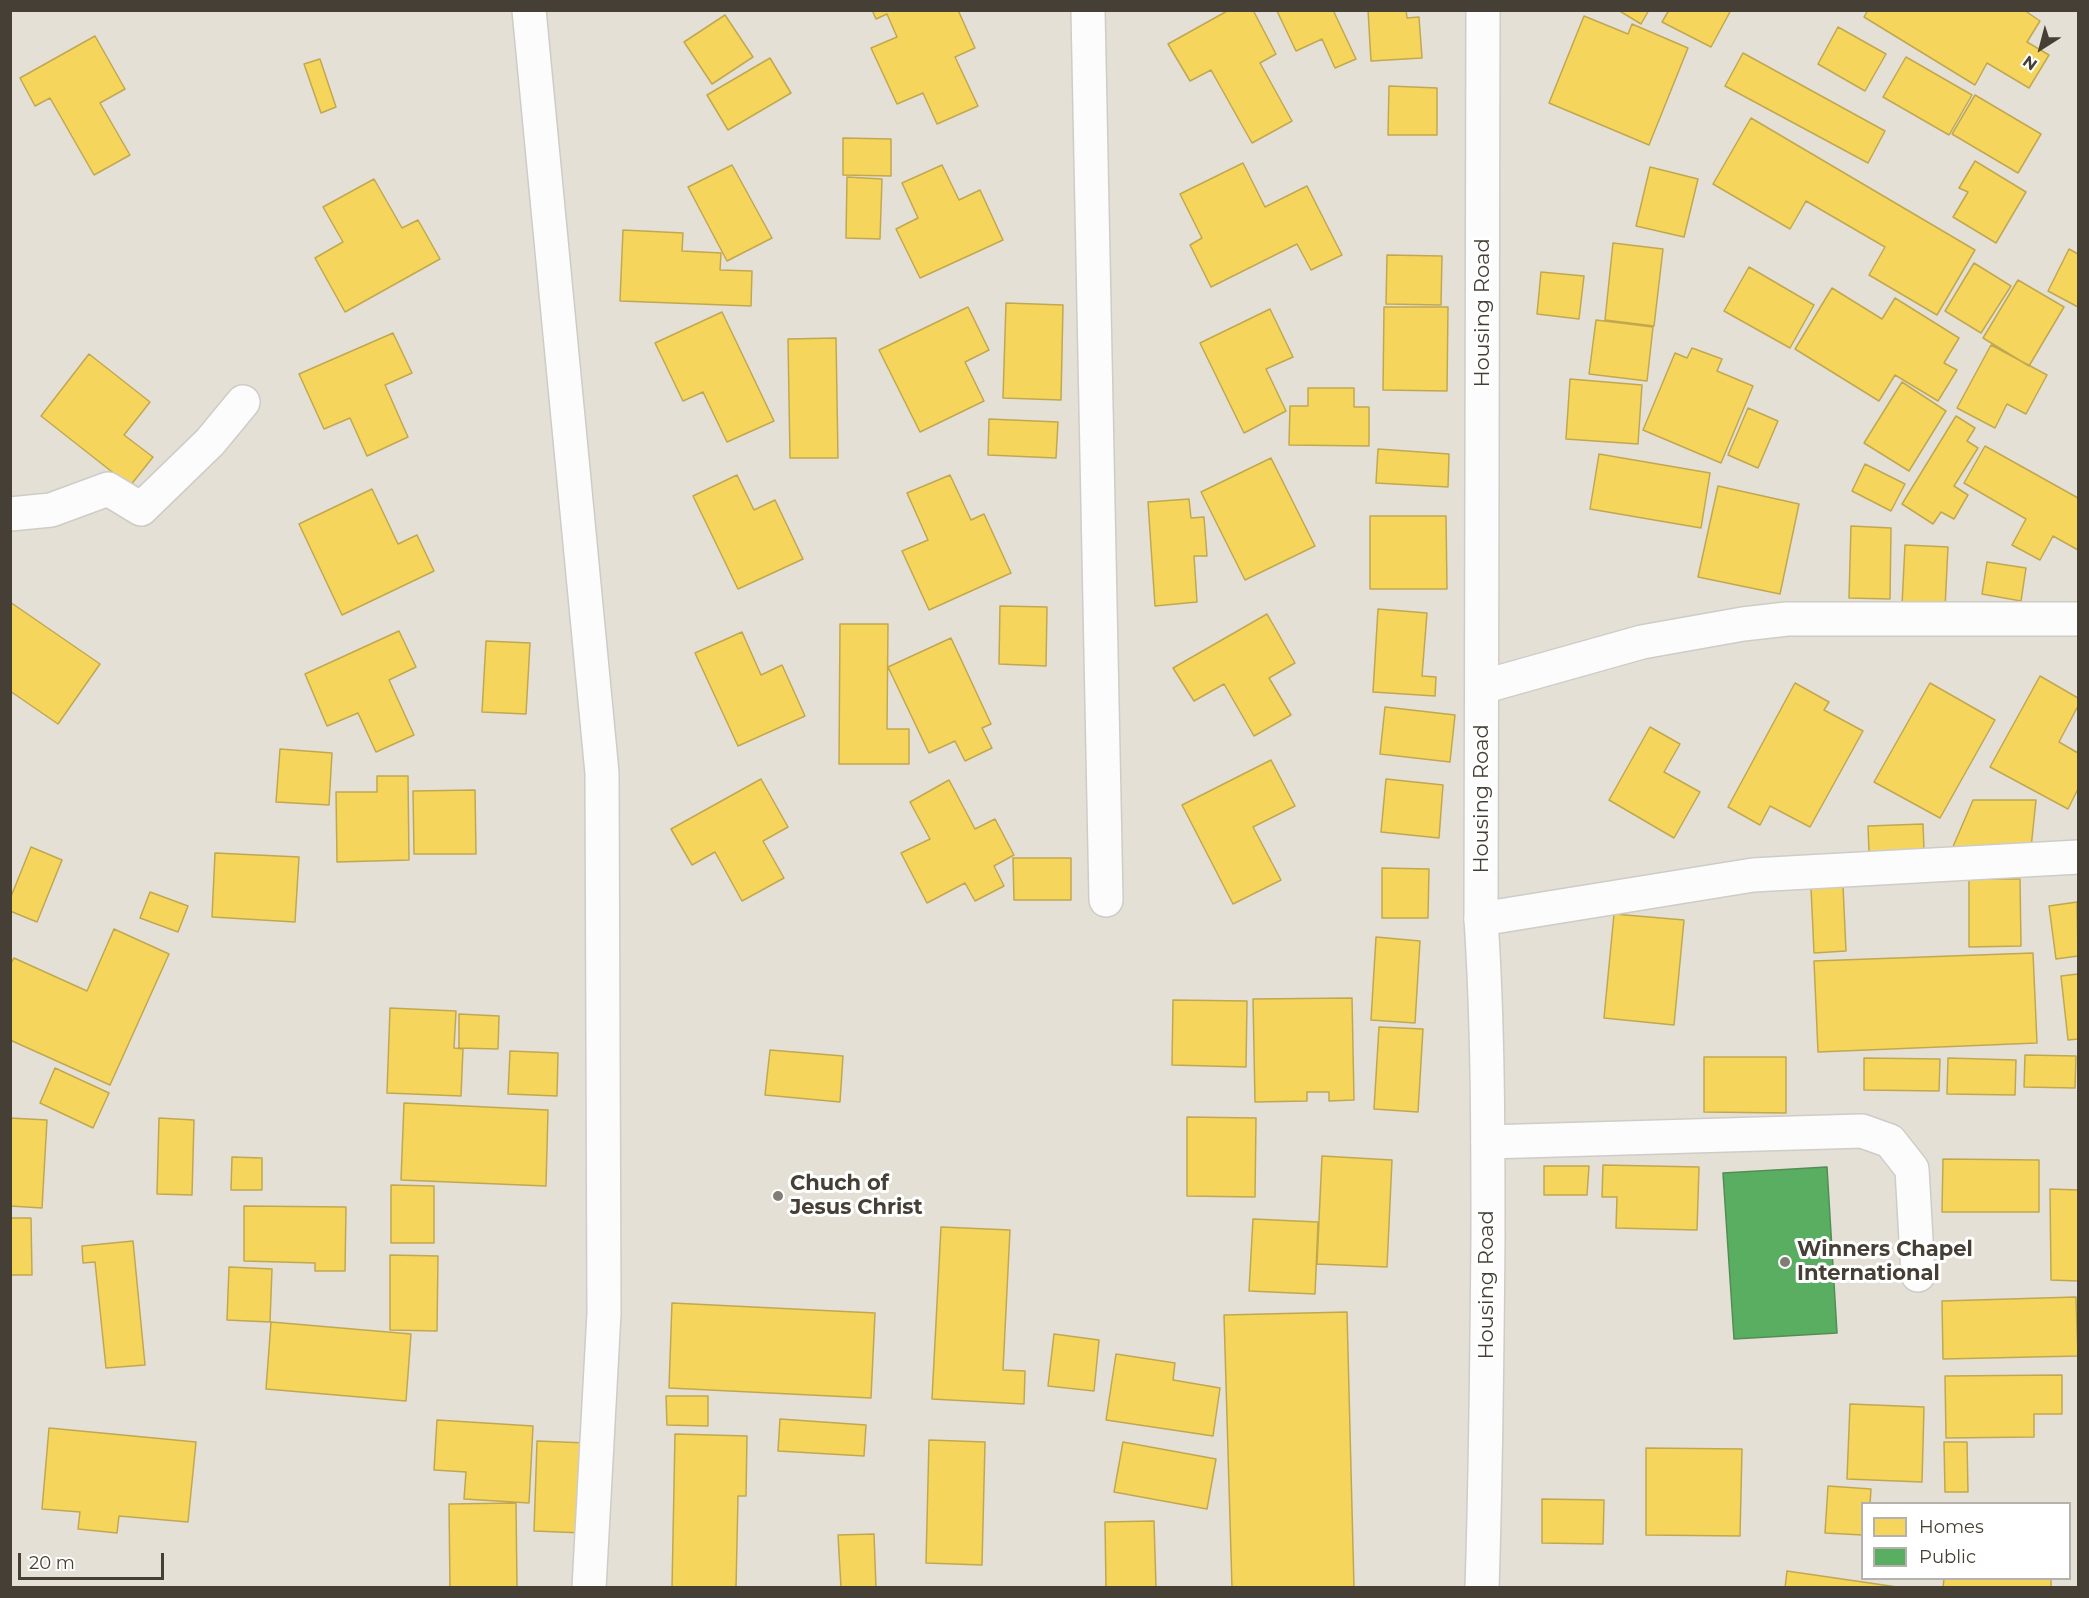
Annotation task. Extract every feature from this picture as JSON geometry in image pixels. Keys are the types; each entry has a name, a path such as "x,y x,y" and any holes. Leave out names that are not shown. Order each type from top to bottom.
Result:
{"street":[{"path":"528,10 602,773 604,1313 589,1587"},
{"path":"1088,10 1106,900"},
{"name":"Housing Road","path":"1482,1587 1487,1423 1488,1142 1486,993 1481,919 1484,10"},
{"path":"10,514 51,510 108,489 141,509 210,442 243,402"},
{"path":"1482,687 1642,642 1743,624 1832,619 2079,619"},
{"path":"1481,919 1753,875 2079,857"},
{"path":"1488,1142 1862,1131 1890,1141 1912,1169 1918,1275"}],"shaded area":[{"path":"11,11 2078,11 2078,1587 11,1588"}],"building: Homes":[{"path":"872,10 958,10 975,48 955,57 978,106 937,124 923,93 897,104 871,48 897,37 887,14 876,19"},
{"path":"1229,10 1253,10 1276,54 1260,63 1292,121 1252,143 1211,70 1190,81 1168,44"},
{"path":"1333,10 1356,59 1335,68 1322,39 1296,51 1277,11"},
{"path":"1368,10 1406,10 1407,18 1419,17 1422,58 1371,61"},
{"path":"1618,10 1649,10 1641,24"},
{"path":"1669,10 1731,10 1711,47 1662,22"},
{"path":"1868,10 2024,10 2040,21 2027,42 2049,55 2029,88 1987,63 1975,85 1864,17"},
{"path":"725,15 753,57 712,84 684,42"},
{"path":"1584,16 1628,34 1632,24 1688,48 1649,145 1549,103"},
{"path":"1838,27 1886,54 1865,91 1818,64"},
{"path":"95,36 125,89 100,103 130,155 94,175 50,98 35,106 20,78"},
{"path":"1743,53 1885,131 1868,163 1725,86"},
{"path":"1906,57 1972,95 1949,135 1883,97"},
{"path":"770,58 791,93 728,130 707,95"},
{"path":"320,59 336,107 321,113 304,64"},
{"path":"1389,86 1437,88 1437,135 1388,135"},
{"path":"1975,95 2041,134 2018,173 1952,134"},
{"path":"1751,118 1975,250 1937,315 1869,275 1885,247 1806,201 1790,229 1713,184"},
{"path":"843,138 891,139 891,176 843,175"},
{"path":"1975,161 2026,192 1996,243 1953,217 1968,192 1959,188"},
{"path":"1243,163 1265,207 1307,186 1342,255 1311,270 1297,244 1211,287 1190,245 1202,238 1180,194"},
{"path":"732,165 772,238 727,261 688,187"},
{"path":"942,165 959,200 980,190 1003,240 920,278 896,229 918,218 902,183"},
{"path":"1650,167 1698,179 1684,237 1636,226"},
{"path":"847,177 882,179 880,239 846,238"},
{"path":"374,179 402,228 418,220 440,259 345,312 315,258 343,242 323,207"},
{"path":"623,230 683,233 682,251 721,253 720,270 752,271 751,306 620,301"},
{"path":"1613,243 1663,249 1654,326 1605,320"},
{"path":"2069,249 2078,254 2078,307 2048,291"},
{"path":"1387,255 1442,256 1441,305 1386,304"},
{"path":"1974,263 2011,286 1981,333 1945,311"},
{"path":"1749,267 1814,305 1790,348 1724,311"},
{"path":"1541,272 1584,276 1579,319 1537,314"},
{"path":"2018,280 2064,307 2029,366 1983,338"},
{"path":"1832,288 1882,319 1895,298 1959,338 1944,363 1957,370 1938,401 1895,375 1879,401 1795,349"},
{"path":"1006,303 1063,305 1061,400 1003,398"},
{"path":"968,307 989,350 965,362 984,401 920,432 879,350"},
{"path":"1384,307 1448,307 1447,391 1383,390"},
{"path":"1270,309 1293,357 1266,369 1286,411 1244,433 1200,343"},
{"path":"722,312 774,421 727,442 703,392 683,401 655,343"},
{"path":"1596,320 1653,327 1647,381 1589,374"},
{"path":"393,333 412,373 385,385 408,437 367,456 350,418 324,429 299,374"},
{"path":"836,338 838,458 790,458 788,339"},
{"path":"1991,345 2047,375 2026,414 2007,404 1995,428 1957,408"},
{"path":"1692,348 1722,359 1717,371 1753,386 1721,463 1643,430 1675,353 1687,358"},
{"path":"89,354 150,402 124,435 153,457 130,486 41,416"},
{"path":"1570,379 1642,385 1638,444 1566,439"},
{"path":"1902,382 1946,411 1909,471 1864,443"},
{"path":"1308,388 1354,388 1354,407 1369,407 1369,446 1289,445 1290,406 1308,406"},
{"path":"1748,408 1778,421 1758,468 1728,455"},
{"path":"1956,416 1975,428 1967,441 1978,448 1954,486 1968,495 1954,519 1941,512 1933,524 1902,504"},
{"path":"989,419 1058,422 1056,458 988,455"},
{"path":"1985,446 2078,498 2078,550 2053,536 2040,560 2012,545 2026,519 1964,483"},
{"path":"1378,449 1449,454 1448,487 1376,483"},
{"path":"1599,454 1710,473 1701,528 1590,509"},
{"path":"1271,458 1315,546 1245,580 1201,492"},
{"path":"1865,464 1905,484 1891,511 1852,491"},
{"path":"737,475 754,510 775,500 803,559 738,589 693,496"},
{"path":"950,475 971,520 984,514 1011,573 929,610 902,551 928,540 907,493"},
{"path":"1718,486 1799,504 1780,594 1698,577"},
{"path":"372,489 398,544 417,535 434,571 342,615 299,524"},
{"path":"1189,499 1191,518 1204,517 1207,556 1194,556 1197,602 1155,606 1148,502"},
{"path":"1370,516 1446,516 1447,589 1370,589"},
{"path":"1851,526 1891,528 1890,599 1849,598"},
{"path":"1905,545 1948,547 1945,608 1902,605"},
{"path":"1987,562 2026,568 2021,601 1982,594"},
{"path":"10,602 100,664 58,724 10,691"},
{"path":"1000,606 1047,607 1046,666 999,664"},
{"path":"1378,609 1427,613 1422,676 1436,677 1435,696 1373,692"},
{"path":"1267,614 1295,663 1269,678 1291,715 1254,736 1224,684 1194,701 1173,668"},
{"path":"840,624 888,624 887,729 909,729 909,764 839,764"},
{"path":"399,631 416,667 389,680 414,735 376,752 358,713 327,726 305,674"},
{"path":"742,632 761,675 782,665 805,716 738,746 695,653"},
{"path":"951,638 991,724 982,728 992,748 965,761 955,741 929,753 888,667"},
{"path":"486,641 530,643 526,714 482,712"},
{"path":"2040,676 2078,698 2078,706 2059,742 2078,753 2078,789 2068,809 1990,767"},
{"path":"1795,683 1829,702 1824,710 1863,731 1810,827 1770,806 1760,825 1728,807"},
{"path":"1930,683 1995,720 1940,818 1874,782"},
{"path":"1385,707 1455,715 1450,762 1380,754"},
{"path":"1650,727 1680,744 1664,772 1700,792 1674,838 1609,800"},
{"path":"280,749 332,753 329,805 276,802"},
{"path":"1271,760 1295,806 1253,827 1281,880 1233,904 1182,805"},
{"path":"377,776 408,776 409,860 337,862 336,792 377,792"},
{"path":"761,779 788,827 763,841 784,878 742,901 715,852 692,865 671,829"},
{"path":"1386,779 1443,785 1439,838 1381,832"},
{"path":"949,780 975,829 995,819 1014,855 994,866 1004,886 975,901 965,883 927,903 901,853 930,839 910,802"},
{"path":"475,790 476,854 414,854 413,791"},
{"path":"1973,800 2036,800 2031,848 1952,849"},
{"path":"1923,824 1924,850 1869,852 1868,826"},
{"path":"31,847 62,860 37,922 10,911 10,899"},
{"path":"215,853 299,857 295,922 212,917"},
{"path":"1013,858 1071,858 1071,900 1014,900"},
{"path":"1382,868 1429,869 1428,918 1382,918"},
{"path":"1969,879 2020,879 2021,946 1969,947"},
{"path":"1843,886 1846,951 1814,953 1811,888"},
{"path":"150,892 188,906 178,932 140,918"},
{"path":"2077,902 2078,956 2056,959 2049,906"},
{"path":"1614,914 1684,920 1674,1025 1604,1018"},
{"path":"114,929 169,954 110,1085 10,1040 10,965 14,958 87,991"},
{"path":"1376,937 1420,941 1415,1023 1371,1020"},
{"path":"2033,953 2037,1043 1818,1052 1814,961"},
{"path":"2078,974 2078,1039 2068,1040 2061,976"},
{"path":"1352,998 1354,1100 1329,1101 1329,1092 1307,1092 1307,1101 1255,1102 1253,999"},
{"path":"1173,1000 1247,1001 1246,1067 1172,1065"},
{"path":"390,1008 456,1011 454,1048 463,1049 461,1096 387,1093"},
{"path":"459,1014 499,1016 498,1049 459,1048"},
{"path":"1379,1027 1423,1029 1418,1112 1374,1109"},
{"path":"770,1050 843,1056 840,1102 765,1095"},
{"path":"510,1051 558,1053 557,1096 508,1094"},
{"path":"2025,1055 2076,1056 2075,1088 2024,1087"},
{"path":"1704,1057 1786,1057 1786,1113 1704,1112"},
{"path":"1864,1058 1940,1059 1939,1091 1864,1090"},
{"path":"1948,1058 2016,1060 2015,1095 1947,1094"},
{"path":"55,1068 109,1093 93,1128 40,1103"},
{"path":"404,1103 548,1110 546,1186 401,1180"},
{"path":"1187,1117 1256,1118 1255,1197 1187,1196"},
{"path":"10,1118 47,1120 42,1208 10,1206"},
{"path":"159,1118 194,1120 192,1195 157,1194"},
{"path":"1322,1156 1392,1160 1387,1267 1317,1264"},
{"path":"232,1157 262,1158 262,1190 231,1190"},
{"path":"1943,1159 2039,1160 2039,1212 1942,1212"},
{"path":"1603,1165 1699,1167 1697,1230 1616,1228 1617,1197 1602,1197"},
{"path":"1544,1166 1589,1166 1587,1195 1544,1195"},
{"path":"391,1185 434,1186 434,1243 391,1243"},
{"path":"2050,1189 2078,1190 2078,1281 2051,1280"},
{"path":"244,1206 346,1207 345,1271 315,1271 315,1263 244,1261"},
{"path":"10,1218 31,1218 32,1275 10,1275"},
{"path":"1253,1219 1318,1222 1315,1294 1249,1291"},
{"path":"941,1227 1010,1230 1003,1370 1025,1371 1024,1404 932,1399"},
{"path":"133,1241 145,1365 106,1368 95,1262 83,1263 82,1246"},
{"path":"390,1255 438,1256 437,1331 390,1330"},
{"path":"229,1267 272,1269 270,1322 227,1320"},
{"path":"2076,1297 2078,1356 1943,1359 1942,1301"},
{"path":"672,1303 875,1313 871,1398 669,1388"},
{"path":"1782,1303 1795,1305 1791,1324 1779,1322"},
{"path":"1347,1312 1354,1588 1232,1588 1224,1315"},
{"path":"271,1322 411,1334 406,1401 266,1389"},
{"path":"1054,1334 1099,1340 1094,1391 1048,1386"},
{"path":"1116,1354 1175,1363 1173,1380 1220,1388 1213,1436 1106,1420"},
{"path":"2062,1375 2062,1414 2034,1414 2034,1437 1946,1438 1945,1376"},
{"path":"666,1396 708,1396 708,1426 667,1425"},
{"path":"1850,1404 1924,1407 1922,1482 1847,1479"},
{"path":"780,1419 866,1425 864,1456 778,1451"},
{"path":"437,1420 533,1426 529,1503 464,1499 466,1472 434,1470"},
{"path":"49,1428 196,1442 188,1522 119,1516 117,1533 78,1529 80,1512 42,1509"},
{"path":"675,1434 747,1436 746,1496 738,1496 736,1588 672,1588"},
{"path":"929,1440 985,1442 982,1565 926,1563"},
{"path":"537,1441 586,1443 583,1533 534,1531"},
{"path":"1123,1442 1216,1459 1207,1509 1114,1492"},
{"path":"1944,1442 1967,1442 1968,1492 1945,1492"},
{"path":"1646,1448 1742,1449 1740,1536 1646,1535"},
{"path":"1828,1486 1871,1489 1870,1502 1861,1502 1861,1535 1825,1533"},
{"path":"1542,1499 1604,1500 1603,1544 1542,1543"},
{"path":"516,1503 517,1588 450,1588 449,1504"},
{"path":"1154,1521 1156,1588 1106,1588 1105,1522"},
{"path":"874,1534 876,1588 841,1588 838,1535"},
{"path":"1787,1571 1904,1588 1785,1588"},
{"path":"1944,1580 2051,1580 2051,1588 1943,1588"}],"building: Public":[{"path":"1827,1167 1837,1333 1734,1339 1723,1173"}],"place":[{"name":"Chuch of Jesus Christ","path":"778,1196"},
{"name":"Winners Chapel International","path":"1785,1262"}]}
